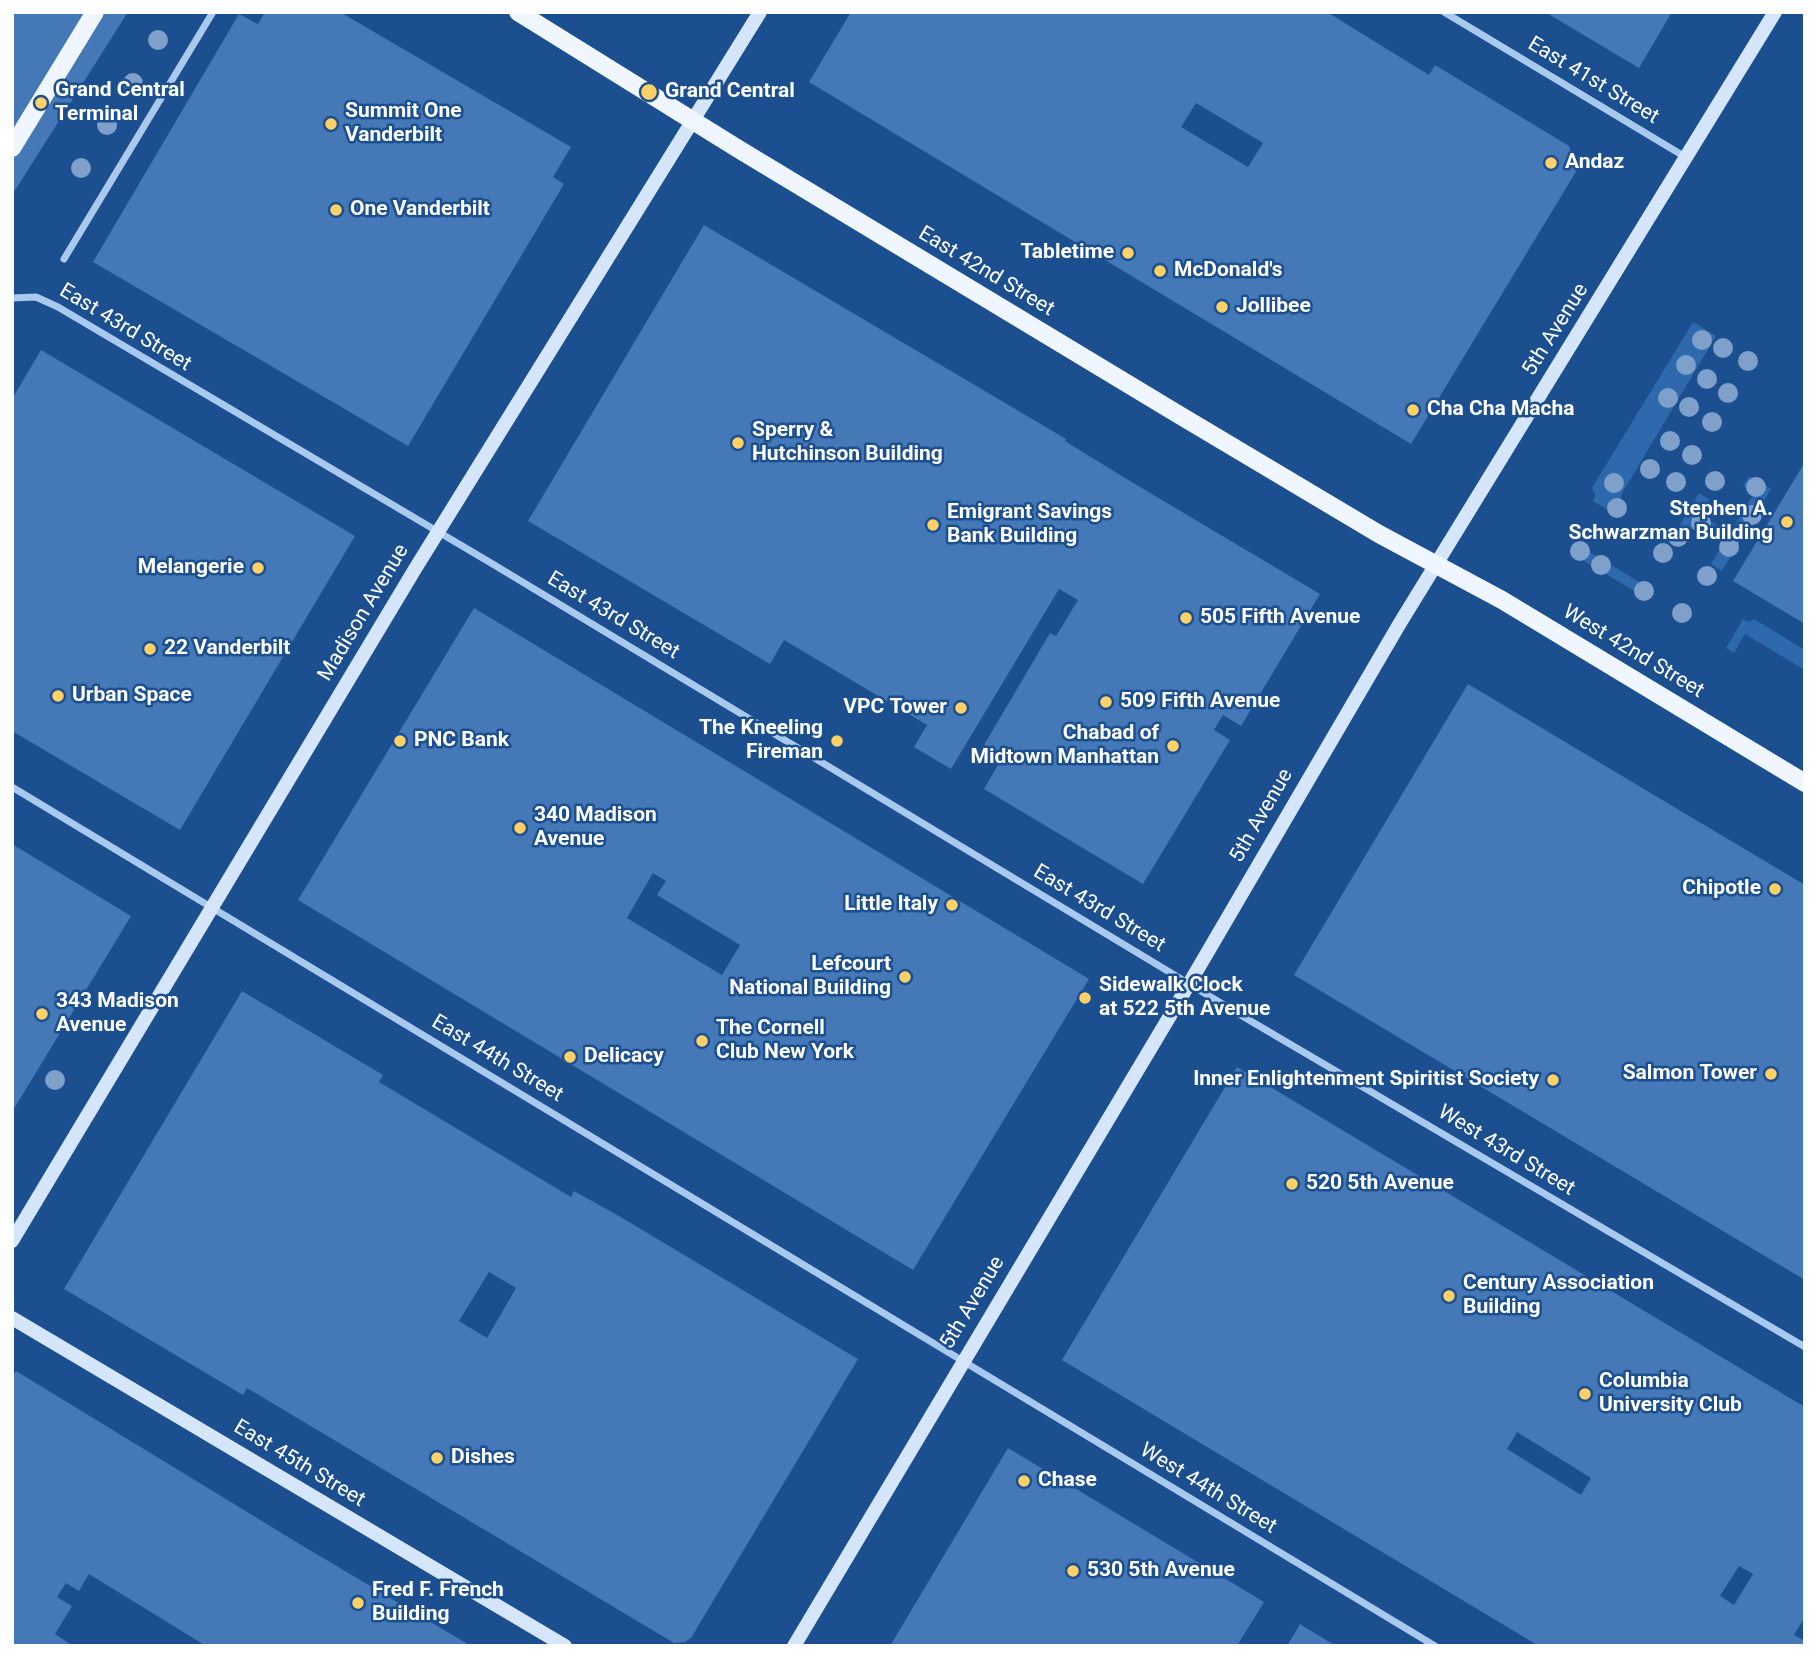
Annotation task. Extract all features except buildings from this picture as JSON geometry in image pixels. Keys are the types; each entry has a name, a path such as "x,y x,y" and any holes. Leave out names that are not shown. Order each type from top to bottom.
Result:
{"main road":[{"path":"12,148 95,12"},
{"name":"East 42nd Street","path":"518,12 1181,416 1379,534 1435,564"},
{"name":"Madison Avenue","path":"12,1241 437,533 760,12"},
{"name":"5th Avenue","path":"794,1646 1189,984 1435,564 1775,12"},
{"name":"West 42nd Street","path":"1435,564 1502,600 1805,783"},
{"name":"East 45th Street","path":"12,1318 565,1646"}],"street":[{"path":"64,259 214,12"},
{"name":"East 41st Street","path":"1444,12 1687,158"},
{"name":"East 43rd Street","path":"12,298 25,296 48,301 1189,984"},
{"name":"East 44th Street","path":"12,788 963,1361"},
{"name":"West 43rd Street","path":"1189,984 1805,1347"},
{"name":"West 44th Street","path":"963,1361 1435,1646"}],"shaded area":[{"path":"1693,322 1716,336 1621,495 1621,502 1627,507 1621,518 1593,501 1595,495 1592,488"},
{"path":"1749,476 1771,489 1722,571 1711,564 1723,543 1694,526 1681,546 1671,540 1699,493 1709,499 1700,515 1730,533 1754,494 1743,486"},
{"path":"1578,545 1651,589 1646,598 1572,554"},
{"path":"1743,619 1749,622 1754,619 1805,650 1805,670 1745,634 1734,653 1726,648"}],"place":[{"name":"Grand Central","path":"649,92"},
{"name":"Grand Central Terminal","path":"41,103"},
{"name":"Summit One Vanderbilt","path":"331,124"},
{"name":"Andaz","path":"1551,163"},
{"name":"One Vanderbilt","path":"336,210"},
{"name":"Tabletime","path":"1128,253"},
{"name":"McDonald's","path":"1160,271"},
{"name":"Jollibee","path":"1222,307"},
{"name":"Cha Cha Macha","path":"1413,410"},
{"name":"Sperry & Hutchinson Building","path":"738,443"},
{"name":"Stephen A. Schwarzman Building","path":"1787,522"},
{"name":"Emigrant Savings Bank Building","path":"933,525"},
{"name":"Melangerie","path":"258,568"},
{"name":"505 Fifth Avenue","path":"1186,618"},
{"name":"22 Vanderbilt","path":"150,649"},
{"name":"Urban Space","path":"58,696"},
{"name":"509 Fifth Avenue","path":"1106,702"},
{"name":"VPC Tower","path":"961,708"},
{"name":"PNC Bank","path":"400,741"},
{"name":"The Kneeling Fireman","path":"837,741"},
{"name":"Chabad of Midtown Manhattan","path":"1173,746"},
{"name":"340 Madison Avenue","path":"520,828"},
{"name":"Chipotle","path":"1775,889"},
{"name":"Little Italy","path":"952,905"},
{"name":"Lefcourt National Building","path":"905,977"},
{"name":"Sidewalk Clock at 522 5th Avenue","path":"1085,998"},
{"name":"343 Madison Avenue","path":"42,1014"},
{"name":"The Cornell Club New York","path":"702,1041"},
{"name":"Delicacy","path":"570,1057"},
{"name":"Salmon Tower","path":"1771,1074"},
{"name":"Inner Enlightenment Spiritist Society","path":"1553,1080"},
{"name":"520 5th Avenue","path":"1292,1184"},
{"name":"Century Association Building","path":"1449,1296"},
{"name":"Columbia University Club","path":"1585,1394"},
{"name":"Dishes","path":"437,1458"},
{"name":"Chase","path":"1024,1481"},
{"name":"530 5th Avenue","path":"1073,1571"},
{"name":"Fred F. French Building","path":"358,1603"}]}
